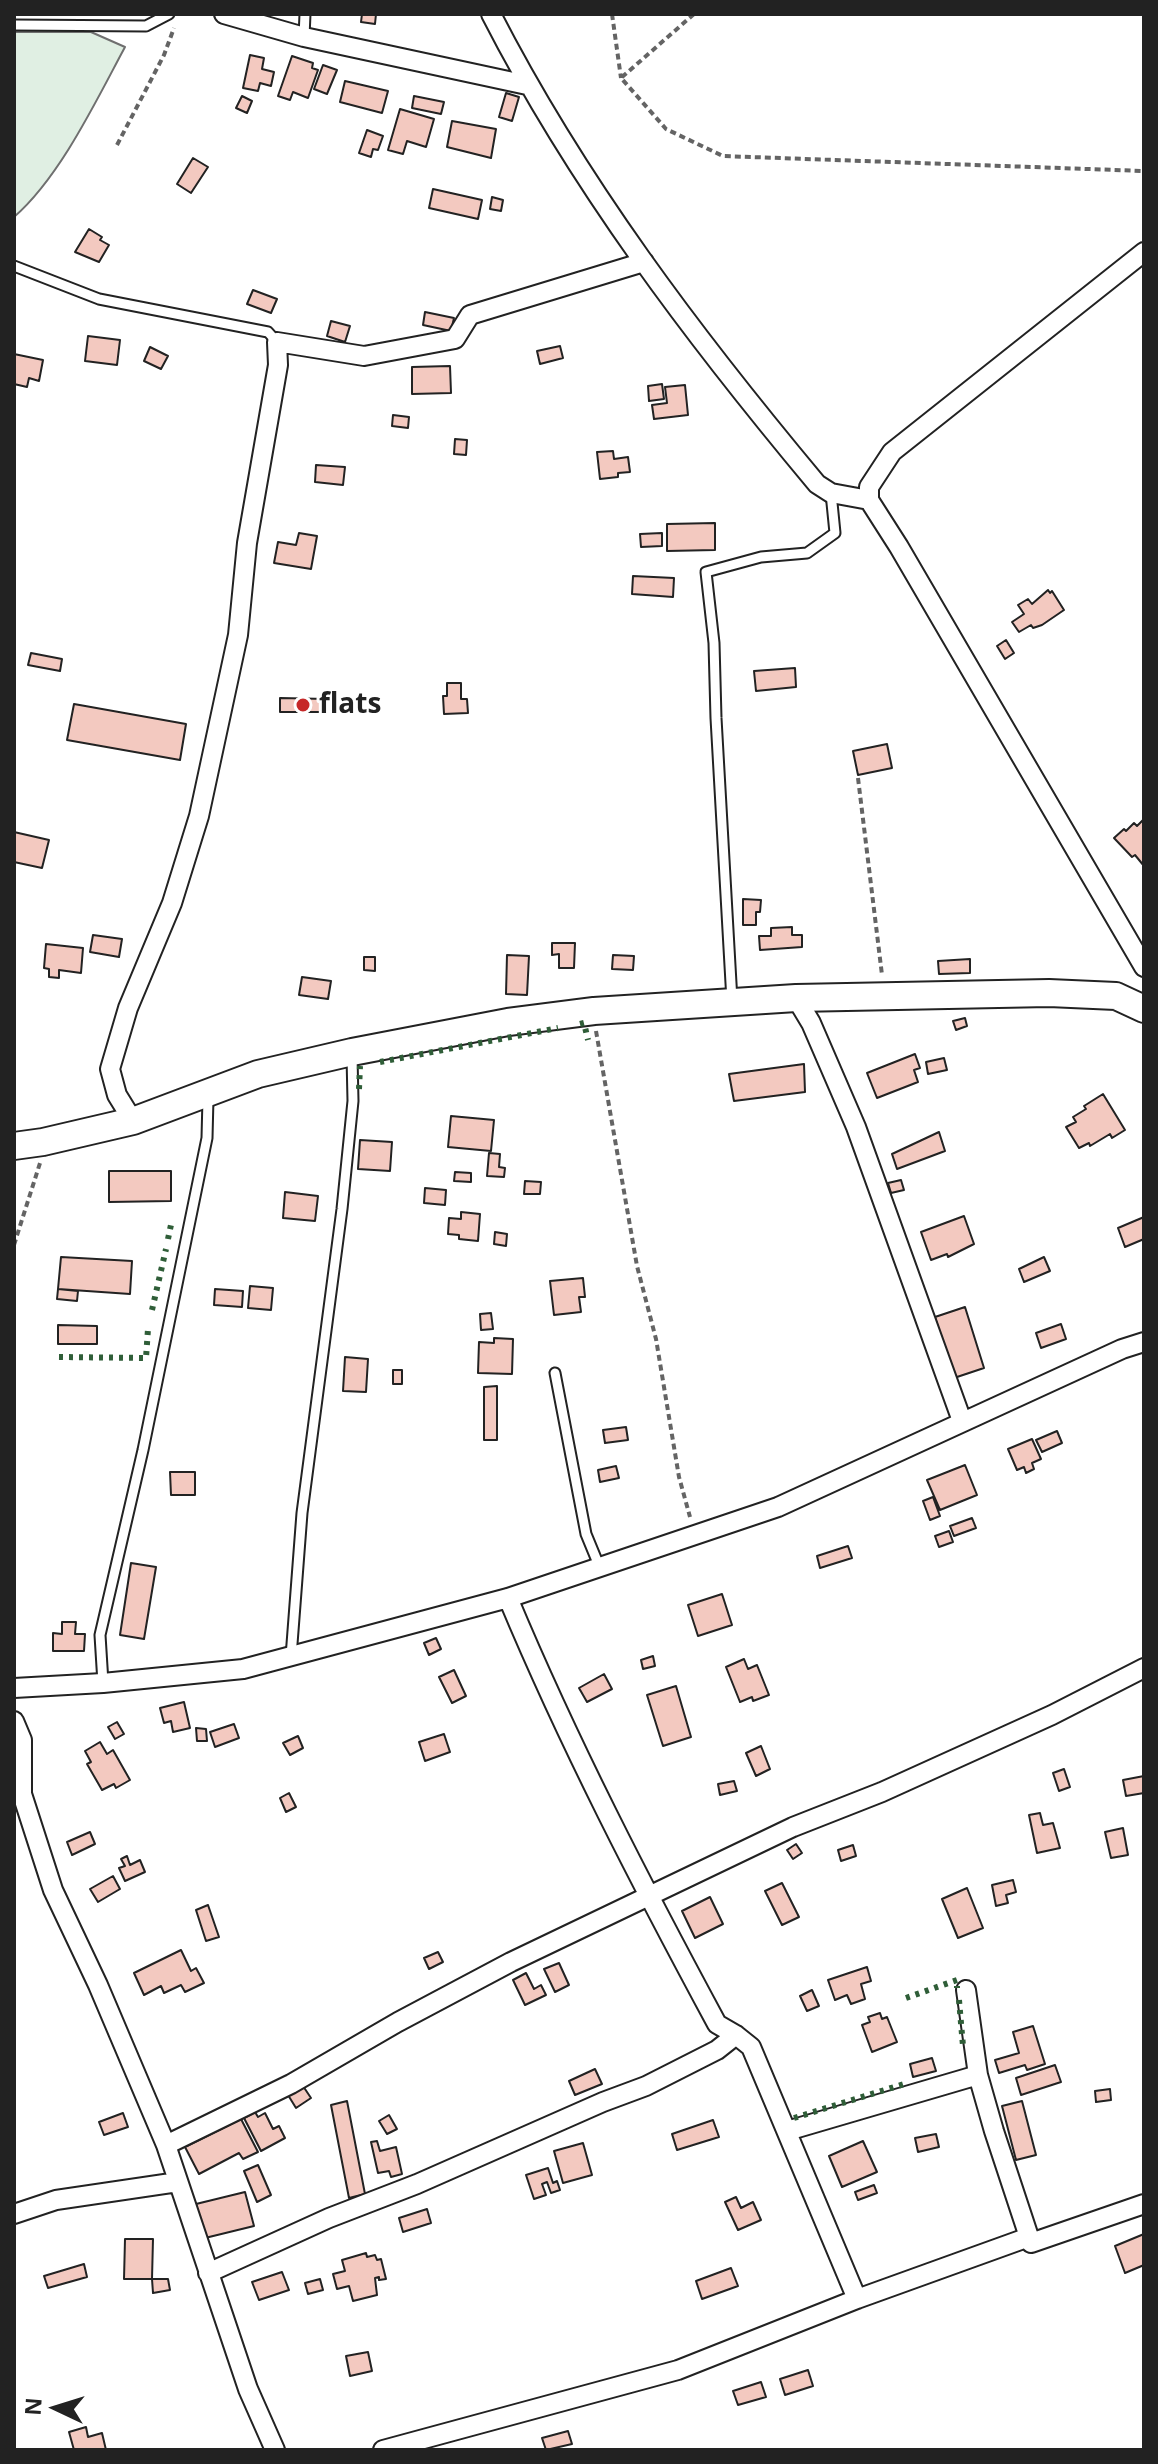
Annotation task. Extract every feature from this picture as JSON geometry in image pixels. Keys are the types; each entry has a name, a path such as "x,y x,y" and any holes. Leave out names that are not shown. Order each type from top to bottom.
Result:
{"street":[{"path":"224,14 304,37 527,85"},
{"path":"491,14 527,85 644,262 726,375 817,484 831,493 869,500"},
{"path":"1144,252 892,452 869,487 869,500 1144,967"},
{"path":"133,1121 117,1095 110,1069 128,1008 172,903 199,816 238,635 247,543 278,365 277,342 364,356 455,339 470,315 644,262"},
{"path":"14,1146 133,1121 258,1074 352,1052 508,1022 594,1011 796,998 1049,993 1116,996 1144,1009"},
{"path":"796,998 811,1023 856,1127 962,1421"},
{"path":"14,1688 243,1669 508,1598 778,1507 962,1421 1144,1342"},
{"path":"508,1598 561,1721 625,1844 648,1896 717,2024 751,2047 857,2299"},
{"path":"166,2145 291,2084 511,1962 793,1827 882,1792 1052,1715 1144,1668"},
{"path":"14,1721 22,1740 22,1794 53,1890 98,1985 166,2145 248,2389 275,2450"},
{"path":"966,1990 978,2075 1031,2243 1144,2204"},
{"path":"208,2273 329,2218 417,2184 646,2086 717,2050 736,2035"},
{"path":"787,2131 978,2075"},
{"path":"14,2214 56,2200 178,2182"},
{"path":"383,2450 678,2370 857,2299 1029,2237"}],"lane":[{"path":"14,25 146,26 169,14"},
{"path":"304,37 305,14"},
{"path":"14,266 99,299 268,332 277,342"},
{"path":"732,1001 714,643 706,572 761,557 807,553 835,533 831,493"},
{"path":"291,1657 302,1513 353,1101 352,1052"},
{"path":"103,1683 100,1635 143,1450 207,1138 208,1091"},
{"path":"555,1373 586,1534 600,1568"}],"path":[{"path":"612,14 621,78 666,129 723,156 1144,171"},
{"path":"621,78 694,14"},
{"path":"117,145 164,55 174,28"},
{"path":"858,778 885,997"},
{"path":"594,1011 637,1266 656,1339 679,1477 694,1535"},
{"path":"14,1245 43,1155 43,1142"}],"green space":[{"path":"14,32 91,32 125,47 62,160 14,217"}],"building":[{"path":"362,14 376,14 375,24 361,22"},
{"path":"250,55 264,58 262,69 274,72 271,86 260,83 258,91 243,88"},
{"path":"292,56 313,63 312,68 318,70 308,98 293,92 290,100 278,96"},
{"path":"323,65 337,70 327,94 314,89"},
{"path":"345,81 388,91 382,113 340,102"},
{"path":"506,93 519,97 512,121 499,117"},
{"path":"242,96 252,101 247,113 236,108"},
{"path":"414,96 444,102 441,114 412,108"},
{"path":"400,109 434,119 426,147 407,141 403,154 388,150"},
{"path":"452,121 496,129 491,158 447,147"},
{"path":"367,130 383,136 378,150 373,149 371,157 359,153"},
{"path":"193,158 208,167 191,193 177,184"},
{"path":"433,189 482,200 478,219 429,208"},
{"path":"492,197 503,200 501,211 490,209"},
{"path":"89,229 109,245 99,262 75,252"},
{"path":"253,290 277,299 271,313 247,304"},
{"path":"425,312 454,318 451,331 423,325"},
{"path":"331,321 350,326 345,342 327,336"},
{"path":"88,336 120,340 117,365 85,361"},
{"path":"560,346 563,358 540,364 537,351"},
{"path":"150,347 168,356 161,369 144,361"},
{"path":"14,354 43,360 39,381 29,378 27,387 14,384"},
{"path":"450,366 451,393 412,394 412,367"},
{"path":"662,384 664,399 649,401 648,386"},
{"path":"685,385 688,415 654,419 652,405 667,403 665,387"},
{"path":"393,415 409,417 408,428 392,426"},
{"path":"455,439 467,440 466,455 454,454"},
{"path":"613,451 614,459 628,457 630,472 600,479 597,452"},
{"path":"316,465 345,467 343,485 315,482"},
{"path":"715,523 715,550 667,551 667,524"},
{"path":"299,533 317,536 311,569 274,563 278,542 296,545"},
{"path":"662,533 662,546 641,547 640,534"},
{"path":"633,576 674,578 673,597 632,594"},
{"path":"1048,590 1050,593 1052,591 1064,610 1042,625 1033,628 1031,625 1019,632 1012,622 1024,614 1018,605 1028,599 1032,604"},
{"path":"1006,640 1014,653 1005,659 997,646"},
{"path":"31,653 62,659 60,671 28,665"},
{"path":"795,668 796,687 756,691 754,671"},
{"path":"447,683 461,683 461,699 467,699 468,713 444,714 443,696 447,696"},
{"name":"flats","path":"280,698 327,699 327,712 280,712"},
{"path":"74,704 186,724 180,760 67,740"},
{"path":"887,744 892,768 858,775 853,751"},
{"path":"1144,819 1144,866 1114,838"},
{"path":"14,832 49,840 42,868 14,862"},
{"path":"743,899 761,900 760,912 756,912 756,925 743,925"},
{"path":"792,927 792,935 802,935 802,947 760,950 759,936 771,936 771,928"},
{"path":"93,935 122,939 119,957 90,952"},
{"path":"552,943 575,943 574,968 559,968 559,954 552,955"},
{"path":"46,944 83,948 81,973 59,970 59,978 49,977 49,969 44,968"},
{"path":"507,955 529,956 527,995 506,994"},
{"path":"613,955 634,956 633,970 612,969"},
{"path":"364,957 375,957 375,971 364,970"},
{"path":"970,959 970,973 939,974 938,961"},
{"path":"302,977 331,981 328,999 299,995"},
{"path":"965,1018 967,1026 956,1030 953,1021"},
{"path":"915,1054 920,1068 914,1070 918,1082 877,1098 867,1073"},
{"path":"944,1058 947,1070 928,1074 926,1062"},
{"path":"804,1064 805,1092 734,1101 729,1074"},
{"path":"1103,1094 1125,1130 1112,1138 1110,1134 1090,1146 1089,1143 1079,1148 1066,1127 1076,1122 1073,1117 1086,1109 1084,1106"},
{"path":"451,1116 494,1120 491,1151 448,1147"},
{"path":"939,1132 945,1151 897,1169 892,1154"},
{"path":"360,1140 392,1142 390,1171 358,1169"},
{"path":"489,1153 500,1154 499,1167 505,1168 504,1177 487,1176"},
{"path":"109,1171 171,1171 171,1201 109,1202"},
{"path":"455,1172 471,1173 471,1182 454,1181"},
{"path":"901,1180 904,1190 891,1193 888,1183"},
{"path":"525,1181 541,1182 540,1194 524,1194"},
{"path":"425,1188 446,1190 445,1205 424,1203"},
{"path":"285,1192 318,1196 315,1221 283,1218"},
{"path":"461,1212 480,1214 478,1241 448,1234 449,1218 461,1219"},
{"path":"964,1216 974,1244 948,1257 947,1254 931,1260 921,1232"},
{"path":"1144,1217 1144,1239 1125,1247 1118,1228"},
{"path":"495,1232 507,1234 506,1246 494,1244"},
{"path":"61,1257 132,1261 130,1294 58,1289"},
{"path":"1044,1257 1050,1271 1024,1282 1019,1269"},
{"path":"583,1278 585,1297 579,1297 581,1312 554,1315 550,1281"},
{"path":"250,1286 273,1288 271,1310 248,1308"},
{"path":"58,1289 78,1291 77,1301 57,1299"},
{"path":"215,1289 243,1291 242,1307 214,1305"},
{"path":"965,1307 984,1368 954,1378 935,1317"},
{"path":"491,1313 493,1329 481,1330 480,1314"},
{"path":"1061,1324 1066,1339 1041,1348 1036,1333"},
{"path":"58,1325 97,1326 97,1344 58,1344"},
{"path":"494,1338 513,1339 512,1374 478,1373 479,1342 494,1343"},
{"path":"345,1357 368,1359 366,1392 343,1391"},
{"path":"393,1370 402,1370 402,1384 393,1384"},
{"path":"497,1386 497,1440 484,1440 484,1387"},
{"path":"626,1427 628,1440 605,1443 603,1430"},
{"path":"1057,1431 1062,1443 1042,1452 1036,1440"},
{"path":"1032,1439 1041,1459 1032,1463 1034,1469 1026,1473 1024,1467 1017,1470 1008,1449"},
{"path":"965,1465 977,1495 940,1510 927,1480"},
{"path":"616,1466 619,1478 600,1482 598,1470"},
{"path":"170,1472 195,1472 195,1495 171,1495"},
{"path":"933,1497 940,1516 930,1520 923,1501"},
{"path":"972,1518 976,1528 954,1536 950,1526"},
{"path":"949,1531 953,1542 939,1547 935,1536"},
{"path":"848,1546 852,1558 820,1568 817,1556"},
{"path":"131,1563 156,1567 144,1639 120,1635"},
{"path":"722,1594 732,1625 698,1636 688,1605"},
{"path":"62,1622 76,1622 75,1634 85,1634 84,1651 53,1651 53,1633 62,1634"},
{"path":"436,1638 441,1649 429,1655 424,1643"},
{"path":"653,1656 655,1666 643,1669 641,1660"},
{"path":"744,1659 748,1669 757,1665 769,1695 740,1702 726,1667"},
{"path":"454,1670 466,1696 452,1703 439,1677"},
{"path":"604,1674 612,1689 587,1702 579,1688"},
{"path":"676,1686 691,1737 663,1746 647,1695"},
{"path":"184,1702 190,1728 173,1732 171,1721 164,1723 160,1708"},
{"path":"117,1722 124,1734 115,1739 108,1727"},
{"path":"234,1724 239,1738 215,1747 210,1732"},
{"path":"196,1728 206,1729 207,1741 197,1741"},
{"path":"444,1734 450,1752 425,1761 419,1742"},
{"path":"298,1736 303,1748 290,1755 283,1743"},
{"path":"100,1742 107,1754 113,1750 130,1780 116,1788 114,1784 102,1790 87,1764 91,1762 85,1751"},
{"path":"761,1746 770,1769 756,1776 746,1753"},
{"path":"1064,1769 1070,1787 1059,1791 1053,1773"},
{"path":"1144,1776 1144,1793 1126,1796 1123,1780"},
{"path":"734,1781 737,1791 720,1795 718,1784"},
{"path":"289,1793 296,1807 286,1812 280,1798"},
{"path":"1040,1813 1043,1825 1053,1823 1060,1848 1037,1853 1029,1815"},
{"path":"1123,1828 1128,1855 1111,1858 1105,1832"},
{"path":"90,1832 95,1844 72,1855 67,1842"},
{"path":"796,1844 802,1853 793,1859 787,1850"},
{"path":"853,1845 856,1856 841,1861 838,1850"},
{"path":"127,1856 130,1865 140,1860 145,1872 125,1881 119,1868 125,1866 121,1859"},
{"path":"113,1876 120,1889 98,1902 90,1889"},
{"path":"1013,1880 1016,1892 1006,1895 1008,1903 996,1906 992,1885"},
{"path":"782,1883 799,1917 782,1925 765,1891"},
{"path":"967,1888 983,1928 958,1938 942,1899"},
{"path":"710,1897 723,1924 695,1938 682,1911"},
{"path":"208,1905 219,1937 206,1941 196,1910"},
{"path":"181,1950 191,1971 196,1968 204,1983 185,1992 181,1985 164,1993 161,1986 144,1995 134,1973"},
{"path":"438,1952 443,1962 429,1969 424,1958"},
{"path":"559,1963 569,1985 555,1992 544,1969"},
{"path":"867,1967 871,1981 861,1984 865,1999 851,2004 847,1995 835,2000 828,1980"},
{"path":"526,1973 534,1989 541,1985 546,1995 525,2005 513,1980"},
{"path":"812,1990 819,2006 807,2011 800,1996"},
{"path":"880,2013 882,2019 887,2017 897,2042 872,2052 862,2025 870,2022 868,2017"},
{"path":"1033,2026 1045,2064 1027,2070 1025,2065 999,2073 995,2060 1019,2053 1013,2032"},
{"path":"932,2058 936,2071 913,2077 910,2064"},
{"path":"1055,2065 1061,2082 1021,2095 1016,2078"},
{"path":"595,2069 602,2084 575,2095 569,2081"},
{"path":"303,2086 311,2098 296,2108 288,2095"},
{"path":"1110,2089 1111,2100 1096,2102 1095,2091"},
{"path":"347,2101 365,2194 349,2198 331,2105"},
{"path":"1022,2101 1036,2155 1016,2160 1002,2106"},
{"path":"255,2112 258,2117 265,2113 273,2129 279,2126 285,2138 261,2151 244,2118"},
{"path":"123,2113 128,2127 104,2135 99,2122"},
{"path":"389,2115 397,2129 387,2134 379,2121"},
{"path":"241,2119 258,2152 243,2159 239,2153 199,2174 185,2147"},
{"path":"713,2120 719,2137 677,2150 672,2134"},
{"path":"936,2134 939,2147 918,2152 915,2138"},
{"path":"377,2141 380,2151 396,2147 402,2174 391,2177 389,2171 378,2173 371,2142"},
{"path":"863,2141 877,2172 842,2187 829,2156"},
{"path":"583,2143 592,2175 563,2183 554,2151"},
{"path":"258,2165 271,2195 257,2202 244,2171"},
{"path":"548,2168 553,2183 557,2181 560,2190 551,2193 547,2182 542,2184 546,2195 534,2199 526,2175"},
{"path":"874,2185 877,2193 858,2200 855,2192"},
{"path":"245,2192 254,2226 205,2238 196,2204"},
{"path":"736,2197 741,2208 753,2202 761,2220 738,2230 725,2202"},
{"path":"427,2209 431,2223 403,2232 399,2218"},
{"path":"1144,2234 1144,2265 1125,2273 1115,2246"},
{"path":"125,2239 153,2239 152,2279 124,2279"},
{"path":"366,2253 367,2257 375,2255 377,2260 381,2259 386,2279 375,2278 377,2295 353,2301 349,2286 337,2289 333,2274 345,2271 342,2260"},
{"path":"84,2264 87,2277 48,2288 44,2276"},
{"path":"731,2268 738,2286 702,2299 696,2281"},
{"path":"282,2272 289,2290 259,2300 252,2282"},
{"path":"152,2279 168,2279 170,2290 153,2293"},
{"path":"320,2279 323,2290 308,2294 305,2283"},
{"path":"368,2352 372,2371 350,2376 346,2356"},
{"path":"808,2370 813,2386 785,2395 780,2379"},
{"path":"761,2382 766,2397 738,2405 733,2391"},
{"path":"86,2427 88,2437 102,2433 106,2450 74,2450 69,2432"},
{"path":"568,2431 572,2444 546,2450 542,2438"}],"hedge":[{"path":"580,1024 584,1023 588,1040"},
{"path":"380,1062 558,1028"},
{"path":"359,1089 360,1066"},
{"path":"168,1239 172,1220"},
{"path":"152,1310 166,1249"},
{"path":"59,1357 146,1358 148,1329"},
{"path":"906,1998 957,1980 957,1988"},
{"path":"959,2000 963,2046"},
{"path":"794,2118 904,2084"}],"place":[{"name":"flats","path":"303,705"}]}
